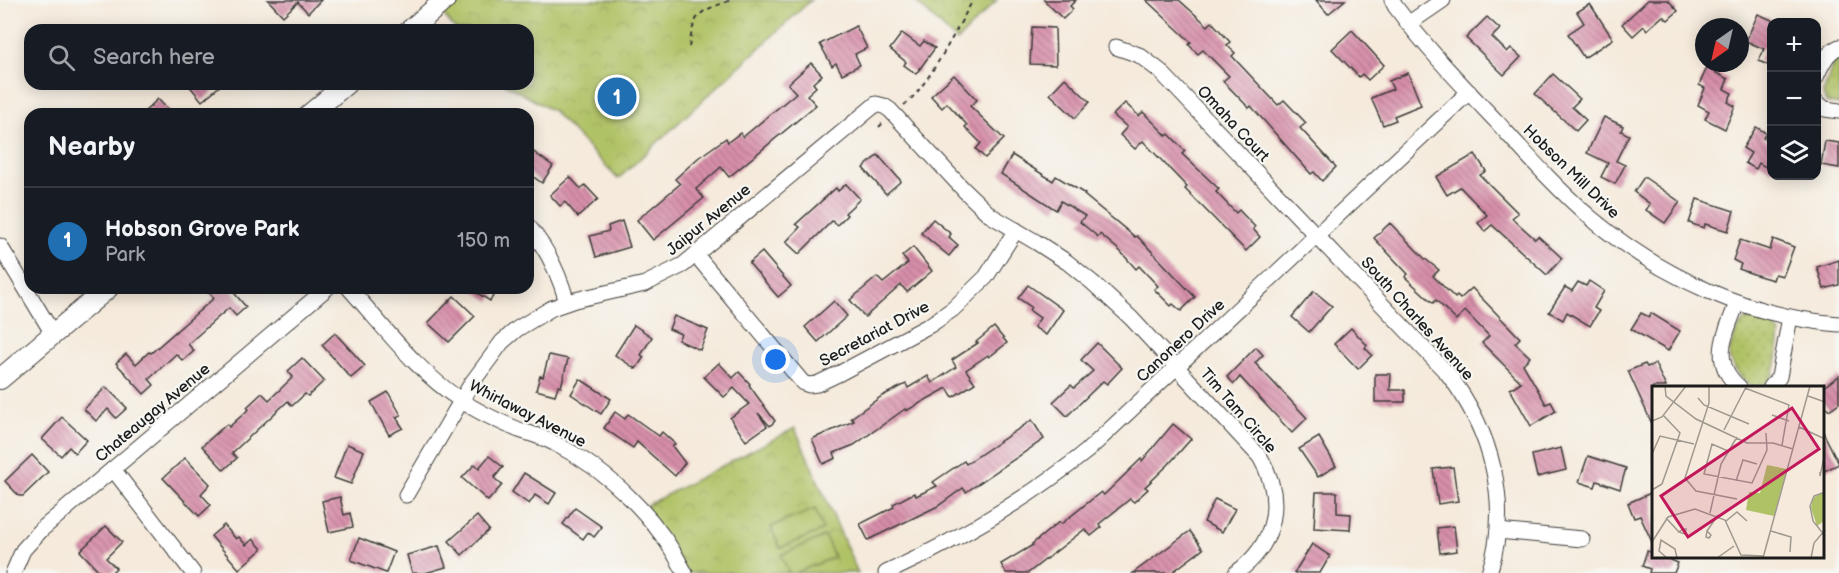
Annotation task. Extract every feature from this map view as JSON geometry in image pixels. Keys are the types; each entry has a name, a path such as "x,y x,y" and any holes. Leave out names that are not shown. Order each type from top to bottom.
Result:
{"street":[{"path":"417,24 445,0"},
{"name":"Hobson Mill Drive","path":"1392,0 1429,50 1469,93 1560,189 1608,232 1671,273 1737,303 1791,316 1839,324"},
{"path":"1408,24 1443,0"},
{"name":"Omaha Court","path":"1116,47 1138,55 1160,71 1316,236"},
{"path":"1819,72 1832,51 1839,48"},
{"path":"317,108 339,90"},
{"name":"Canonero Drive","path":"895,571 984,523 1044,484 1087,451 1469,93"},
{"name":"Jaipur Avenue","path":"406,495 471,384 502,342 533,318 567,302 645,284 671,272 696,255 869,108 876,104 884,106"},
{"name":"Tim Tam Circle","path":"884,106 980,207 1067,262 1094,283 1131,318 1260,458 1267,469 1273,488 1274,514 1266,541 1256,555 1236,573"},
{"path":"1821,106 1825,109 1839,111"},
{"name":"Secretariat Drive","path":"696,255 803,382 809,385 817,384 840,373 930,325 952,309 986,277 1016,230"},
{"path":"534,234 556,268 567,302"},
{"name":"South Charles Avenue","path":"1316,236 1448,374 1471,407 1485,440 1494,472 1498,531 1489,573"},
{"path":"0,246 24,287"},
{"path":"28,294 52,334"},
{"path":"0,379 101,294"},
{"name":"Chateaugay Avenue","path":"13,573 18,559 33,538 320,294"},
{"name":"Whirlaway Avenue","path":"354,294 410,359 462,401 520,430 551,442 574,454 604,475 648,517 668,543 685,573"},
{"path":"1737,303 1721,350 1726,369 1738,386"},
{"path":"1772,386 1779,377 1791,316"},
{"path":"113,469 193,573"},
{"path":"1498,531 1582,539"}],"path":[{"path":"689,47 692,25 696,16 731,0"},
{"path":"911,100 929,76 973,0"}],"green space":[{"path":"457,0 811,0 618,179 553,111 516,90 534,90 534,24 451,24 442,13"},
{"path":"914,0 997,0 957,41"},
{"path":"1839,59 1839,105 1826,102 1823,94 1833,63"},
{"path":"1756,319 1773,324 1780,334 1775,369 1767,382 1760,386 1750,386 1745,381 1729,355 1738,330 1747,320"},
{"path":"795,428 858,573 688,573 643,507"},
{"path":"815,509 823,530 780,548 771,527"},
{"path":"825,536 834,557 795,573 789,573 781,555"}],"building":[{"path":"268,0 321,0 308,13 298,2 283,16"},
{"path":"1044,0 1076,0 1070,6 1073,9 1063,19"},
{"path":"1146,0 1179,0 1208,26 1212,22 1230,42 1227,45 1235,53 1232,56 1278,105 1284,100 1306,123 1300,128 1336,167 1322,181 1314,172 1311,174 1251,106 1249,108 1223,81 1229,76 1203,50 1198,54 1189,45 1191,42"},
{"path":"1316,0 1345,0 1328,14"},
{"path":"1648,0 1668,0 1678,11 1668,20 1663,16 1647,30 1644,26 1633,36 1622,24"},
{"path":"1590,4 1613,39 1584,58 1568,34 1584,23 1577,12"},
{"path":"1758,14 1767,18 1767,65 1759,61 1764,49 1749,42 1749,34"},
{"path":"1487,17 1500,29 1492,37 1507,52 1511,48 1521,57 1504,75 1466,38"},
{"path":"856,26 867,48 855,54 860,65 842,74 836,63 832,66 820,44"},
{"path":"1032,27 1055,28 1056,65 1030,64"},
{"path":"1352,30 1384,65 1368,80 1362,74 1359,77 1332,49"},
{"path":"902,33 920,46 924,41 935,48 916,74 904,65 906,62 890,49"},
{"path":"811,63 822,75 813,83 816,87 807,95 816,105 729,177 721,167 696,189 704,198 653,240 637,220 680,184 675,179 698,158 726,138 728,142 740,133 743,137 796,93 788,84"},
{"path":"1705,72 1715,72 1728,79 1724,89 1732,93 1728,102 1735,106 1725,129 1705,119 1709,111 1698,105 1705,88 1699,85"},
{"path":"1408,73 1421,105 1394,116 1396,120 1383,125 1371,98 1393,89 1389,81"},
{"path":"1553,74 1580,99 1572,107 1586,120 1576,131 1535,94"},
{"path":"954,75 977,100 970,106 1004,139 985,158 976,149 981,143 965,127 967,125 947,103 942,108 931,96"},
{"path":"1065,78 1090,102 1075,118 1050,94"},
{"path":"193,90 215,90 202,101"},
{"path":"158,99 166,108 148,108"},
{"path":"1125,103 1139,116 1143,112 1167,136 1169,134 1185,151 1182,154 1219,189 1216,192 1236,213 1239,210 1255,227 1253,229 1260,237 1246,251 1185,189 1187,187 1143,141 1135,149 1120,135 1127,127 1113,115"},
{"path":"1604,117 1623,126 1621,131 1629,135 1616,161 1625,165 1615,184 1601,177 1608,163 1587,153"},
{"path":"1756,127 1766,133 1763,138 1767,140 1767,168 1759,163 1756,169 1745,163 1751,153 1743,148"},
{"path":"1825,141 1839,143 1839,168 1821,165"},
{"path":"534,152 553,166 542,183 534,177"},
{"path":"1475,154 1486,171 1480,175 1518,213 1512,218 1535,239 1538,236 1562,258 1547,275 1492,225 1485,231 1478,223 1487,215 1460,187 1447,195 1436,177"},
{"path":"878,155 901,181 886,194 863,168"},
{"path":"1012,155 1053,181 1056,176 1085,194 1135,237 1137,236 1195,297 1181,311 1173,304 1171,306 1154,289 1158,286 1139,266 1136,269 1100,234 1098,237 1080,222 1085,216 1061,201 1056,210 1001,174"},
{"path":"570,177 581,189 585,185 598,199 578,217 565,202 560,206 550,195"},
{"path":"1644,177 1680,202 1665,223 1646,210 1650,204 1634,192"},
{"path":"846,184 860,199 845,213 847,215 837,225 832,221 799,254 786,242 800,227 796,224 836,188 838,191"},
{"path":"1697,199 1734,211 1728,231 1705,224 1704,228 1689,223"},
{"path":"933,219 951,234 949,237 958,245 949,256 921,233"},
{"path":"622,221 630,247 596,257 590,236 609,231 608,226"},
{"path":"1390,223 1439,270 1433,276 1455,298 1457,296 1460,299 1472,288 1520,338 1515,343 1530,357 1523,364 1546,404 1551,402 1556,411 1531,426 1510,389 1521,382 1482,343 1489,336 1465,311 1456,320 1436,300 1433,303 1405,277 1408,274 1374,238"},
{"path":"1773,239 1794,247 1783,276 1775,274 1773,280 1739,269 1741,264 1733,260 1740,240 1770,250"},
{"path":"913,247 932,271 907,292 901,285 865,317 850,300 877,277 883,283 908,263 902,256"},
{"path":"762,252 791,286 778,297 749,263"},
{"path":"1839,260 1839,285 1824,289 1817,267"},
{"path":"1589,281 1604,291 1594,308 1599,311 1590,326 1567,312 1563,320 1549,312 1565,287 1572,291 1578,282 1586,286"},
{"path":"1028,285 1063,310 1046,335 1034,327 1040,318 1029,310 1031,307 1018,298"},
{"path":"1314,291 1332,306 1309,332 1292,317"},
{"path":"210,294 235,294 246,307 236,316 229,308 188,344 194,351 183,361 176,354 149,379 154,385 144,394 116,363 126,354 136,364 214,298"},
{"path":"479,294 494,294 490,301"},
{"path":"454,296 475,316 449,342 428,323"},
{"path":"834,301 847,316 818,342 805,327"},
{"path":"1641,313 1649,317 1651,313 1680,331 1668,351 1631,329"},
{"path":"674,316 708,330 700,350 678,340 681,334 669,329"},
{"path":"634,325 652,337 636,369 615,355"},
{"path":"994,327 1007,343 966,370 975,383 953,397 947,388 906,411 905,409 854,445 834,453 836,458 823,464 812,439 854,421 851,418 882,396 906,384 908,388 928,376 932,383 956,367 952,360 978,343 976,342"},
{"path":"1351,328 1367,345 1365,348 1372,355 1358,369 1334,344"},
{"path":"335,333 365,366 351,378 322,345"},
{"path":"1097,343 1122,368 1107,384 1103,381 1067,416 1053,402 1071,385 1074,388 1093,371 1081,360"},
{"path":"1256,347 1263,355 1255,363 1307,418 1292,433 1240,377 1234,384 1227,377"},
{"path":"549,355 568,359 561,387 558,386 555,395 536,390 540,376 543,377"},
{"path":"302,358 324,381 308,396 305,394 292,406 288,401 232,453 237,458 224,470 202,446 227,424 229,427 249,409 247,407 262,393 269,400 293,377 288,371"},
{"path":"719,363 733,378 739,372 775,421 770,426 758,413 767,426 746,441 730,418 749,404 734,388 724,397 704,377"},
{"path":"1645,364 1647,367 1655,364 1666,386 1652,386 1652,424 1628,371"},
{"path":"1375,374 1391,374 1390,390 1405,390 1405,402 1375,402"},
{"path":"1839,376 1839,403 1829,410 1824,404 1824,387"},
{"path":"580,379 611,399 601,414 571,394"},
{"path":"106,387 127,408 116,418 108,409 96,421 84,409"},
{"path":"388,392 401,415 396,417 403,428 389,435 371,402"},
{"path":"615,412 625,419 628,414 659,436 662,432 675,444 672,446 685,463 675,476 637,442 633,448 604,428"},
{"path":"62,417 87,440 75,453 69,447 61,456 42,439"},
{"path":"1032,420 1044,439 966,492 963,488 938,506 868,540 860,524 894,507 893,504 914,493 916,496 937,486 933,482 964,461 966,464"},
{"path":"1173,424 1191,439 1145,487 1148,489 1134,502 1130,499 1099,524 1102,527 1091,536 1085,529 1028,573 1006,573 1001,564 1033,545 1059,522 1061,524 1101,492 1104,495 1141,459 1142,461"},
{"path":"1824,434 1839,464 1824,471"},
{"path":"1319,437 1336,466 1318,477 1299,449"},
{"path":"347,444 364,451 351,484 334,478"},
{"path":"1561,448 1566,470 1537,477 1532,455"},
{"path":"32,455 48,472 23,496 19,496 5,481"},
{"path":"489,456 503,467 494,478 502,485 488,501 462,478 475,464 479,468"},
{"path":"1588,456 1626,468 1620,489 1597,481 1595,487 1579,482"},
{"path":"185,458 210,484 201,494 211,505 199,516 163,478"},
{"path":"1453,467 1458,501 1438,504 1433,469"},
{"path":"524,473 556,493 549,504 535,495 529,504 512,492"},
{"path":"1316,492 1337,492 1337,513 1351,514 1350,530 1314,528"},
{"path":"1652,492 1652,542 1640,516 1634,518 1628,503"},
{"path":"340,497 344,515 350,513 353,527 329,532 322,501"},
{"path":"1215,499 1235,509 1222,532 1204,522"},
{"path":"575,508 602,527 594,537 588,532 583,539 563,524"},
{"path":"477,516 489,530 462,555 449,541"},
{"path":"224,525 236,539 239,537 246,545 253,539 262,549 239,569 211,536"},
{"path":"106,526 122,542 106,558 116,568 111,573 101,573 80,551"},
{"path":"1454,526 1457,551 1440,553 1437,528"},
{"path":"1190,531 1203,549 1171,573 1133,573"},
{"path":"359,538 394,552 386,573 351,560"},
{"path":"1312,544 1330,556 1320,573 1294,573"},
{"path":"439,546 446,567 425,573 412,573 407,555"},
{"path":"1647,551 1652,553 1652,558 1666,558 1678,563 1674,573 1649,573 1650,569 1642,566"}],"place":[{"name":"Hobson Grove Park","path":"617,97"}]}
